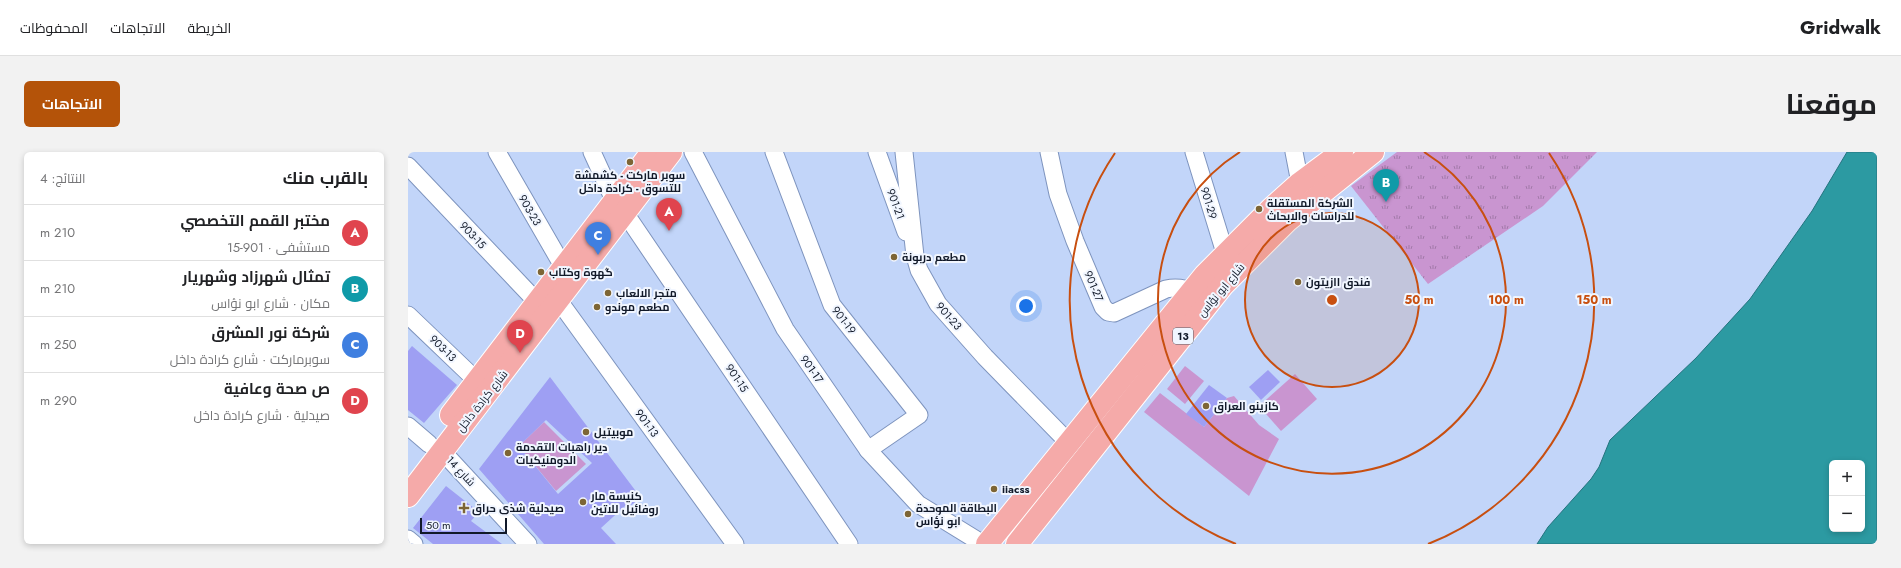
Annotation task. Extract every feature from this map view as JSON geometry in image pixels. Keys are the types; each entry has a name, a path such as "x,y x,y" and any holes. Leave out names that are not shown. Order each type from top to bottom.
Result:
{"main road":[{"name":"شارع كرادة داخل","path":"408,471 436,448 548,302 620,206 652,152"},
{"name":"شارع كرادة داخل","path":"408,496 477,382 548,302 564,268 671,152"},
{"name":"شارع ابو نؤاس","path":"988,544 1191,290 1225,253 1300,184 1342,152"},
{"name":"شارع ابو نؤاس","path":"1017,544 1211,300 1243,263 1287,222 1336,180 1373,152"}],"street":[{"name":"903-23","path":"497,152 564,268"},
{"name":"901-15","path":"592,152 620,206 849,544"},
{"name":"901-17","path":"693,152 785,329 868,450 918,504 983,544"},
{"name":"901-19","path":"774,152 832,305 919,415 868,450"},
{"name":"901-21","path":"877,152 915,256"},
{"name":"901-23","path":"904,152 915,256 919,270 938,304 985,357 1069,443"},
{"name":"901-27","path":"1049,152 1058,194 1074,241 1103,307 1108,312 1114,313 1166,289 1175,287 1191,290 1211,300"},
{"name":"901-29","path":"1194,152 1225,253"},
{"path":"1294,152 1300,184"},
{"name":"903-15","path":"408,166 548,302"},
{"name":"901-13","path":"548,302 735,544"},
{"name":"903-13","path":"409,319 477,382"},
{"name":"شارع 14","path":"408,426 436,448 528,544"},
{"path":"408,539 414,544"}],"green space":[{"path":"1397,152 1597,152 1543,206 1428,284 1351,186"},
{"path":"1185,366 1204,381 1185,404 1167,389"},
{"path":"1295,374 1317,399 1281,431 1259,406"},
{"path":"1160,393 1204,427 1227,398 1234,396 1259,425 1279,439 1249,496 1144,412"},
{"path":"544,422 586,464 556,491 519,446"}],"shaded area":[{"path":"1847,152 1877,152 1877,544 1537,544 1548,527 1591,479 1599,467 1610,440 1696,358 1750,299 1812,211"}],"building":[{"path":"412,346 457,385 424,423 408,410 408,351"},
{"path":"1268,370 1280,382 1261,400 1249,387"},
{"name":"دير راهبات التقدمة الدومنيكيات","path":"550,377 641,498 627,508 625,506 601,528 616,544 544,544 479,469","holes":["546,420 592,463 558,494 519,446"]},
{"path":"1209,385 1227,398 1204,427 1186,414"},
{"path":"446,486 479,512 471,521 502,544 433,544 413,528"}],"place":[{"name":"سوبر ماركت - كشمشة للتسوق - كرادة داخل","path":"630,162"},
{"name":"تمثال شهرزاد وشهريار","path":"1386,202"},
{"name":"الشركة المستقلة للدراسات والابحاث","path":"1259,209"},
{"name":"مختبر القمم التخصصي","path":"669,231"},
{"name":"شركة نور المشرق","path":"598,255"},
{"name":"مطعم دربونة","path":"894,257"},
{"name":"گهوة وكتاب","path":"541,272"},
{"name":"فندق اازيتون","path":"1298,282"},
{"name":"متجر الالعاب","path":"608,293"},
{"name":"مطعم موندو","path":"597,307"},
{"name":"ص صحة وعافية","path":"520,353"},
{"name":"كازينو العراق","path":"1206,406"},
{"name":"موبيتيل","path":"586,432"},
{"name":"دير راهبات التقدمة الدومنيكيات","path":"508,453"},
{"name":"iiacss","path":"994,489"},
{"name":"كنيسة مار روفائيل للاتين","path":"583,502"},
{"name":"صيدلية شذى حراق","path":"464,508"},
{"name":"البطاقة الموحدة ابو نؤاس","path":"908,514"}]}
